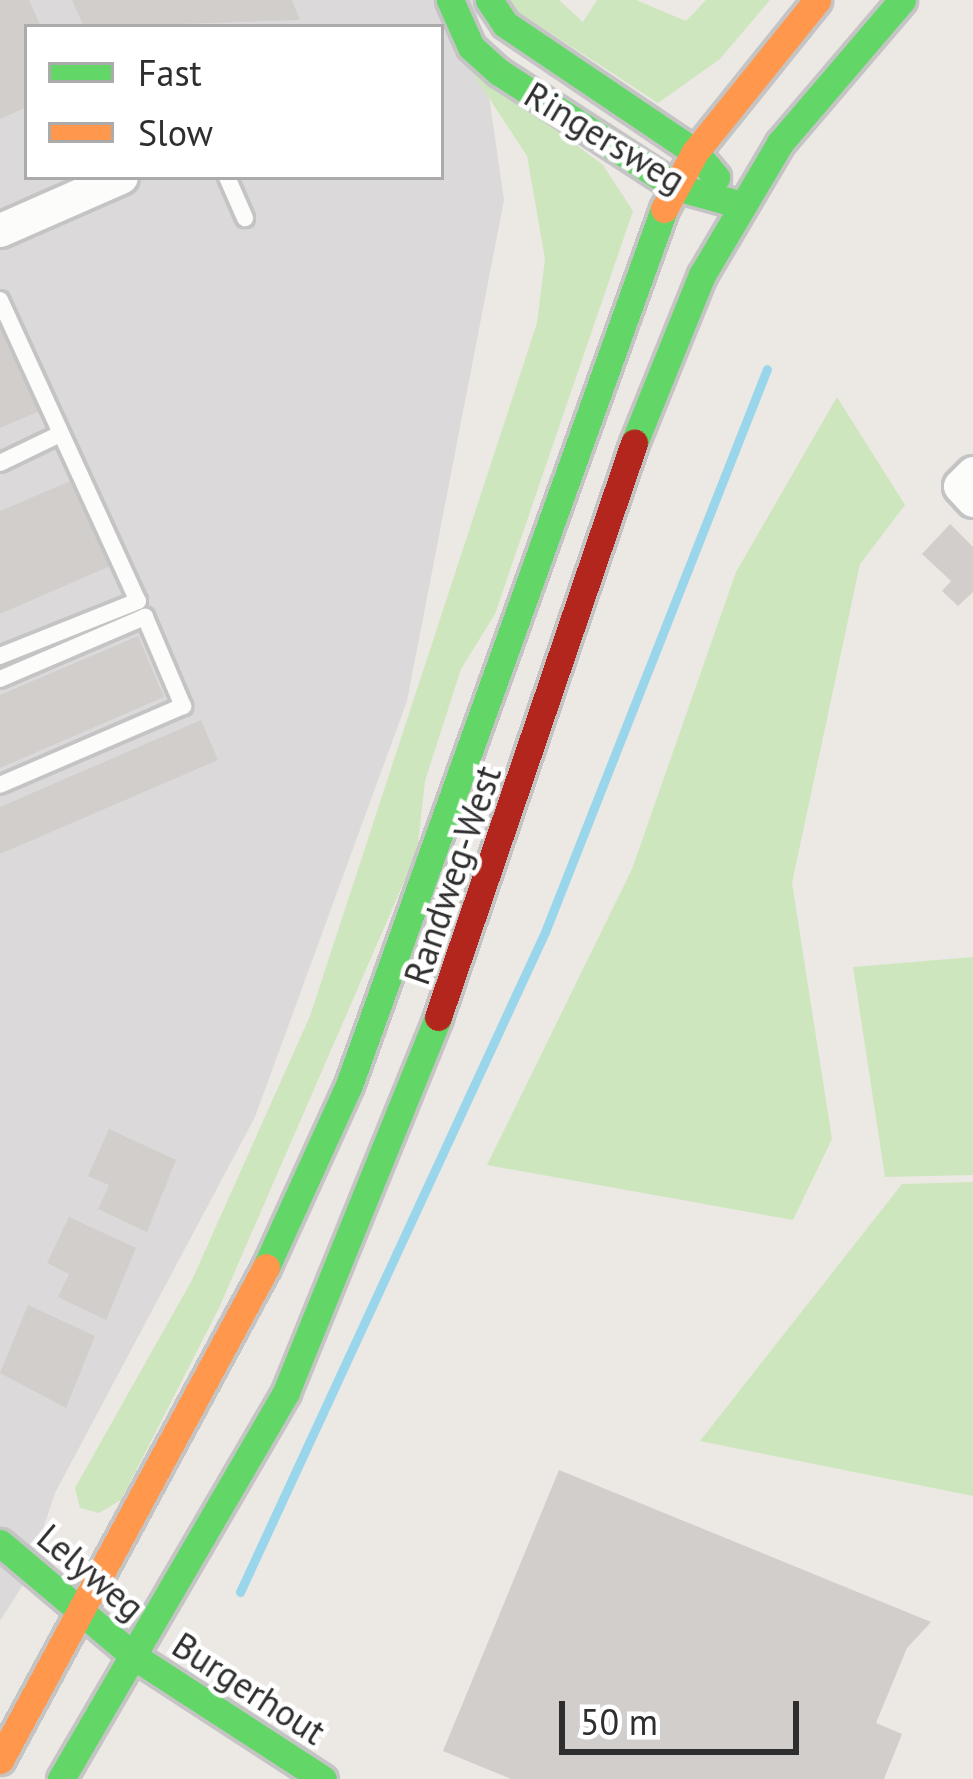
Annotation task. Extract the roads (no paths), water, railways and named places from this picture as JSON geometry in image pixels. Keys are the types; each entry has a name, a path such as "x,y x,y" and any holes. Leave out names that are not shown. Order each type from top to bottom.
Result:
{"main road":[{"name":"Randweg-West","path":"0,1760 225,1356 349,1085 608,332 695,152 817,0"},
{"name":"Randweg-West","path":"61,1779 286,1391 396,1134 638,431 738,204 902,0"},
{"name":"Ringersweg","path":"464,12 505,25 695,152 738,204"},
{"name":"Ringersweg","path":"464,12 499,72 676,187 738,204"},
{"name":"Lelyweg","path":"0,1543 82,1618 135,1657"},
{"name":"Burgerhout","path":"135,1657 323,1779"}],"street":[{"path":"0,230 114,180"}],"lane":[{"path":"228,180 245,218"},
{"path":"0,300 138,601 0,656"},
{"path":"0,463 60,434"},
{"path":"0,680 145,617 183,706 0,785"}],"waterway":[{"path":"240,1592 545,932 767,369"}]}
